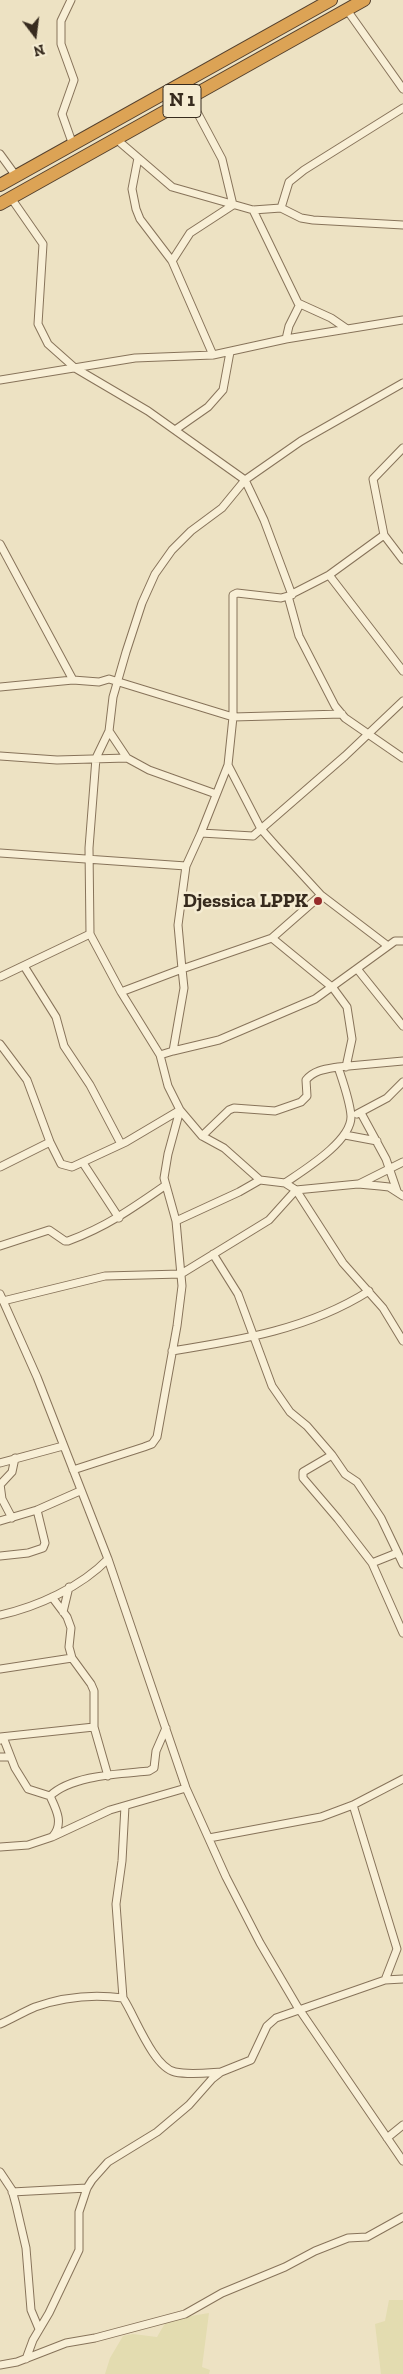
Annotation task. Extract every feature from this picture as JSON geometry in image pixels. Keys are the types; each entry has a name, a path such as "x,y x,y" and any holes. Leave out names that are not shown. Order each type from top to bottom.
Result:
{"highway":[{"name":"N 1","path":"5,201 364,0"},
{"name":"N 1","path":"0,185 327,1"}],"street":[{"path":"71,0 61,20 61,44 74,80 62,114 73,145"},
{"path":"347,10 403,89"},
{"path":"281,208 289,182 304,170 403,108"},
{"path":"197,112 222,159 233,205"},
{"path":"116,138 172,186 233,205 253,210 281,208 301,218 313,220 403,225"},
{"path":"0,154 16,176"},
{"path":"138,158 132,189 136,209 140,219 172,261 214,355"},
{"path":"5,201 43,244 38,324 48,344 75,368 148,411 245,480 264,520 290,595 299,636 326,689 342,714 367,734 403,758"},
{"path":"172,261 190,233 233,205"},
{"path":"253,210 300,304 331,318 347,329"},
{"path":"286,339 289,326 300,304"},
{"path":"0,380 135,358 214,355 286,339 403,320"},
{"path":"175,430 208,407 223,390 230,352"},
{"path":"403,382 301,441 245,480 222,508 192,531 172,550 155,574 142,603 113,697 109,731 96,758 89,848 90,934 121,992 160,1055 168,1086 180,1110 202,1136 224,1148 260,1180 285,1183 296,1190 343,1263 396,1326 403,1340"},
{"path":"403,448 373,479 384,534 403,560"},
{"path":"173,1051 184,988 178,925 186,866 228,765 233,717 233,595 237,592 281,598 290,595 329,575 384,534"},
{"path":"0,544 74,680"},
{"path":"329,575 403,671"},
{"path":"0,687 74,680 98,682 109,679 233,717 342,714"},
{"path":"201,833 253,836 262,830 294,798 346,756 403,701"},
{"path":"109,731 127,758 149,770 216,794"},
{"path":"0,756 57,760 127,758"},
{"path":"228,765 262,830 321,895 388,946"},
{"path":"0,853 90,861 186,866"},
{"path":"121,992 272,938 321,895"},
{"path":"0,977 90,934"},
{"path":"272,938 333,988 347,1007 352,1039 342,1067 351,1116 345,1136 318,1160 285,1183"},
{"path":"160,1055 219,1040 315,999 358,970 395,941 403,941"},
{"path":"24,966 56,1017 64,1046 90,1085 121,1144"},
{"path":"358,970 403,1026"},
{"path":"0,1044 27,1080 50,1142 61,1164 72,1167 83,1163 121,1144 180,1110"},
{"path":"202,1136 229,1110 234,1108 272,1111 301,1102 306,1096 306,1080 318,1071 403,1060"},
{"path":"351,1116 361,1113 387,1098 403,1082"},
{"path":"73,1470 152,1444 158,1437 178,1326 182,1274 176,1221 166,1185 165,1170 180,1110"},
{"path":"361,1113 377,1141 400,1194"},
{"path":"345,1136 377,1141"},
{"path":"0,1167 50,1142"},
{"path":"358,1184 403,1162"},
{"path":"83,1163 119,1218"},
{"path":"176,1221 239,1192 260,1180"},
{"path":"400,1194 389,1187 358,1184 296,1190 268,1220 182,1274 105,1276 1,1298 29,1357 108,1560 186,1788 209,1838 260,1943 299,2009 403,2161"},
{"path":"0,1246 48,1230 68,1241 92,1232 119,1218 166,1185"},
{"path":"213,1254 238,1294 272,1386 290,1412 307,1426 332,1455 345,1474 357,1482 381,1518 403,1564"},
{"path":"172,1351 255,1337 308,1322 369,1292"},
{"path":"0,1463 63,1446"},
{"path":"332,1455 303,1472 303,1478 338,1519 372,1564 403,1633"},
{"path":"12,1518 2,1499 0,1485 12,1472 15,1458"},
{"path":"0,1521 38,1510 80,1491"},
{"path":"0,1556 28,1553 43,1548 45,1543 38,1510"},
{"path":"372,1564 397,1553"},
{"path":"0,1615 52,1597 98,1570 108,1560"},
{"path":"63,1612 69,1587"},
{"path":"52,1597 63,1612 71,1628 69,1647 72,1658 94,1691 94,1726 108,1776"},
{"path":"0,1669 72,1658"},
{"path":"50,1796 28,1789 14,1768 1,1738 94,1726"},
{"path":"50,1796 57,1790 72,1783 108,1776 149,1772 154,1768 156,1750 166,1728"},
{"path":"0,1757 10,1757"},
{"path":"209,1838 321,1817 353,1805 403,1779"},
{"path":"0,1847 28,1845 52,1837 110,1810 186,1788"},
{"path":"50,1796 58,1816 57,1831 52,1837"},
{"path":"353,1805 379,1895 396,1942 395,1958 385,1980"},
{"path":"125,1806 122,1861 116,1904 123,1998 153,2053 165,2068 174,2072 221,2072"},
{"path":"26,2359 79,2250 79,2212 87,2188 108,2162 157,2132 189,2105 212,2079 221,2072 251,2060 267,2026 276,2018 385,1980 403,1978"},
{"path":"0,2024 36,2006 51,2002 100,1995 123,1998"},
{"path":"387,2138 403,2125"},
{"path":"0,2172 12,2192 26,2248 31,2310 39,2329"},
{"path":"12,2192 87,2188"},
{"path":"0,2365 26,2359 66,2343 95,2338 185,2314 229,2290 285,2267 315,2251 348,2238 367,2237 403,2217"}],"shaded area":[{"path":"389,2300 403,2300 403,2374 381,2374 375,2324 385,2321"},
{"path":"209,2313 202,2367 210,2370 209,2374 105,2374 110,2358 123,2336 133,2334 157,2337 167,2320"}],"place":[{"name":"Djessica LPPK","path":"318,901"}]}
